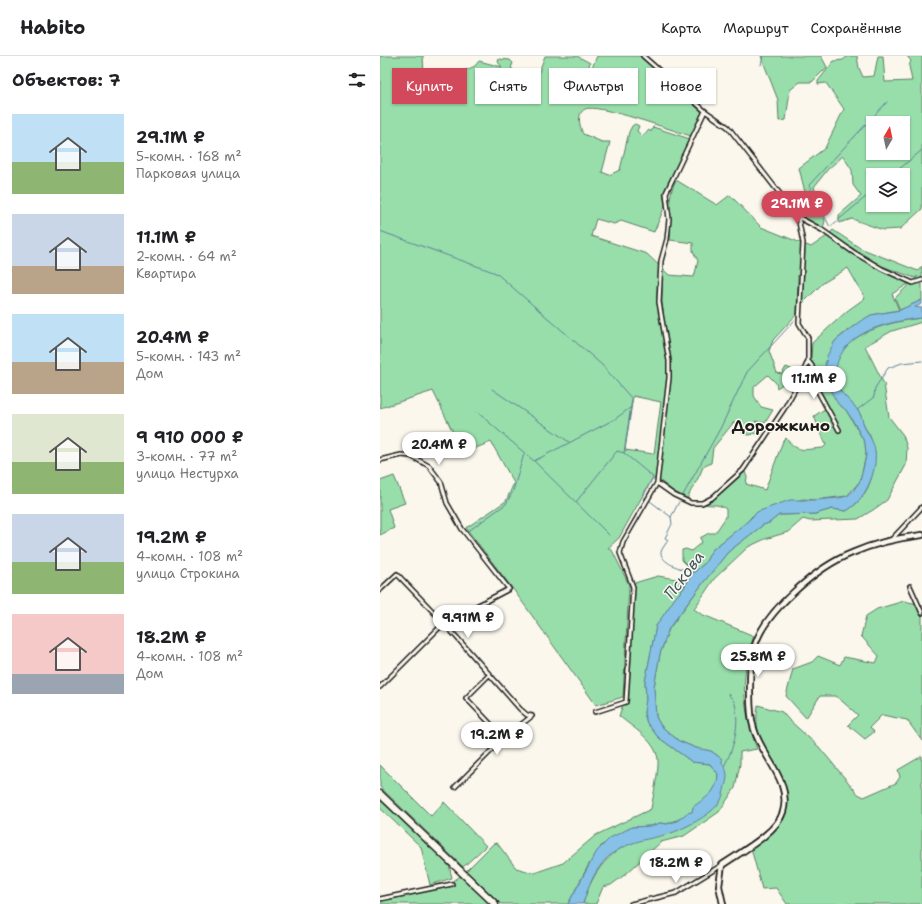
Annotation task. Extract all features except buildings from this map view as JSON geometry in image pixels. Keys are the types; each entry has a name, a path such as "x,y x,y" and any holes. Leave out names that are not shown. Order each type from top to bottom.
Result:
{"highway":[{"path":"380,794 495,904"}],"street":[{"path":"644,56 705,111 728,128 798,217 822,230 853,252 882,269 913,283 922,280"},
{"path":"594,712 626,702 633,587 620,554 623,542 657,483 669,378 669,361 659,302 661,262 667,239 669,219 666,192 705,111"},
{"path":"657,483 674,495 691,503 702,503 712,498 743,470 784,409 808,361 808,338 799,323 803,243 798,217"},
{"path":"808,361 812,366 815,386 839,430"},
{"path":"380,460 401,455 411,456 430,466 440,482 447,503 462,529 509,589 444,623 380,686"},
{"path":"892,539 922,507"},
{"path":"631,904 676,893 722,865 767,833 782,814 785,801 784,791 779,778 759,742 754,728 751,713 751,667 755,646 760,632 784,601 829,566 850,554 892,539 922,535"},
{"path":"380,590 397,574 444,623 520,709 527,715 532,716 504,738 455,787"},
{"path":"910,586 922,613"},
{"path":"489,675 466,698 504,738"},
{"path":"722,865 719,886 723,904"},
{"path":"380,899 452,884"}],"green space":[{"path":"380,56 423,56 424,68 392,68 392,104 467,104 467,70 475,66 479,61 502,67 498,62 499,59 510,60 513,63 511,68 475,68 475,104 541,104 540,68 545,56 577,56 590,63 588,68 549,68 549,104 638,104 638,68 592,68 597,56 640,56 653,68 646,68 646,104 693,104 703,113 691,136 636,118 604,110 592,108 582,111 580,114 580,121 583,134 602,142 610,142 602,172 609,175 620,170 629,132 635,124 639,126 637,131 642,136 649,130 651,132 653,127 690,139 663,194 665,206 654,232 621,221 614,224 596,219 591,236 647,254 669,275 694,277 698,261 693,251 693,243 670,240 670,196 676,180 717,205 730,195 761,227 811,247 827,236 868,263 908,284 892,294 899,310 871,315 848,330 835,341 825,364 846,410 865,443 866,455 860,481 847,496 814,500 803,499 752,516 748,521 712,550 705,563 692,574 692,570 682,560 682,550 686,549 691,551 702,542 700,538 709,533 715,533 726,517 726,509 723,507 704,504 713,500 745,472 747,477 746,484 765,490 783,441 786,438 794,446 802,449 823,448 826,445 814,416 828,407 817,385 815,368 811,358 812,343 847,311 865,298 848,268 823,283 801,305 804,274 798,275 797,314 773,340 769,351 777,373 782,374 786,367 791,369 795,375 777,388 776,383 768,375 754,387 754,396 761,407 773,410 765,423 755,421 763,430 760,435 755,433 750,435 743,434 734,422 713,448 711,463 703,467 687,499 673,491 658,479 652,479 619,538 608,548 612,550 629,585 623,697 596,705 513,589 466,528 506,501 514,483 491,442 463,453 433,391 380,408","holes":["658,277 662,278 662,302 664,321 657,307","633,396 661,402 654,454 625,450"]},
{"path":"761,56 821,56 827,67 812,82 800,82 790,90 786,120 779,121 778,100"},
{"path":"848,56 857,56 859,68 863,77 874,76 878,56 883,56 885,82 912,81 909,66 911,61 907,56 922,56 922,209 900,229 883,230 852,219 839,223 839,215 861,196 853,185 852,170 843,156 828,169 814,187 825,221 823,228 802,218 798,214 808,204 799,168 825,148 844,109 826,83 818,84 818,81 834,61 843,60"},
{"path":"833,230 860,248 918,271 922,266 922,300 900,310 895,298 918,276 915,278 882,266 829,234"},
{"path":"922,318 922,322 892,331 865,346 884,384 889,417 903,435 907,448 906,465 887,500 858,519 810,521 803,519 788,532 765,539 748,547 714,579 694,609 701,614 754,636 746,665 745,693 746,707 752,735 757,749 740,752 740,764 735,788 719,812 684,836 661,842 627,873 611,885 603,887 596,904 583,904 592,881 598,871 613,854 622,847 645,838 678,830 713,809 722,759 711,751 696,748 679,741 661,726 656,717 654,687 660,654 669,629 728,552 763,525 769,523 779,515 815,514 832,509 846,511 862,498 871,480 874,459 873,449 869,434 864,426 860,414 836,385 835,365 841,352 851,342 864,334 879,327"},
{"path":"394,476 405,503 388,509 394,528 380,535 380,481"},
{"path":"658,576 688,581 656,626 645,682 646,699 644,713 647,723 658,737 692,762 710,764 718,774 717,785 706,800 696,805 692,812 684,817 667,824 660,823 651,826 632,827 602,845 589,864 568,904 501,904 466,871 493,844 497,843 516,868 534,873 563,863 596,835 651,809 658,770 658,759 656,752 642,734 619,716 627,693 631,584"},
{"path":"904,601 922,605 922,741 907,720 882,715 870,727 874,732 865,739 848,725 858,715 836,696 820,696 806,718 786,696 793,669 812,662 818,656 840,665 844,657 876,663 879,656 861,636 866,616 877,609"},
{"path":"758,705 782,712 819,747 858,794 864,797 896,783 900,777 898,770 922,756 922,904 787,904 776,888 762,889 751,848 769,835 781,821 786,810 787,799 780,776 762,742 759,733 757,719"},
{"path":"380,765 431,816 444,802 486,846 463,867 380,787"},
{"path":"380,800 449,865 452,878 430,885 421,847 380,808"},
{"path":"460,876 491,904 380,904 380,899 445,885 454,881"}],"water":[{"path":"922,300 922,304 915,307 922,308 922,318 909,319 883,325 870,330 848,345 840,355 835,372 835,380 839,390 858,410 875,451 872,477 859,501 846,511 832,509 815,514 779,515 769,523 763,525 728,552 669,628 660,654 654,687 656,717 661,726 679,741 696,748 711,751 722,759 727,777 721,800 718,805 708,814 684,828 671,833 638,841 613,853 598,869 583,904 568,904 597,851 610,838 632,827 651,826 660,823 667,824 677,821 687,813 692,812 693,807 710,794 716,786 718,774 710,764 692,762 658,737 647,723 644,713 646,699 645,682 656,626 675,598 684,588 692,574 705,563 712,550 757,512 790,500 839,498 847,496 853,491 860,481 864,465 866,455 865,443 846,410 838,404 826,383 824,376 827,356 835,341 859,322 871,315 900,310"}],"waterway":[{"path":"761,65 763,56"},
{"path":"866,197 830,227 809,185 887,102"},
{"path":"900,168 922,150"},
{"path":"380,231 496,273 602,365 632,399 624,453 653,477 643,497 645,498"},
{"path":"682,497 721,427 747,372 794,321"},
{"path":"857,410 874,397 875,388 888,368 902,363 922,361"},
{"path":"492,389 569,442"},
{"path":"477,412 534,461 615,419 630,408"},
{"path":"576,502 617,451 624,453"},
{"path":"511,587 467,532 506,504 513,491 524,454"},
{"path":"534,461 609,535"},
{"name":"Пскова","path":"650,501 671,517 672,524 665,538 668,540 661,552 662,556 672,565 681,569 689,570 692,573"},
{"path":"671,517 679,502"},
{"path":"724,766 731,752 737,720 735,704 728,694"}],"district":[{"name":"Дорожкино","path":"781,425"}]}
